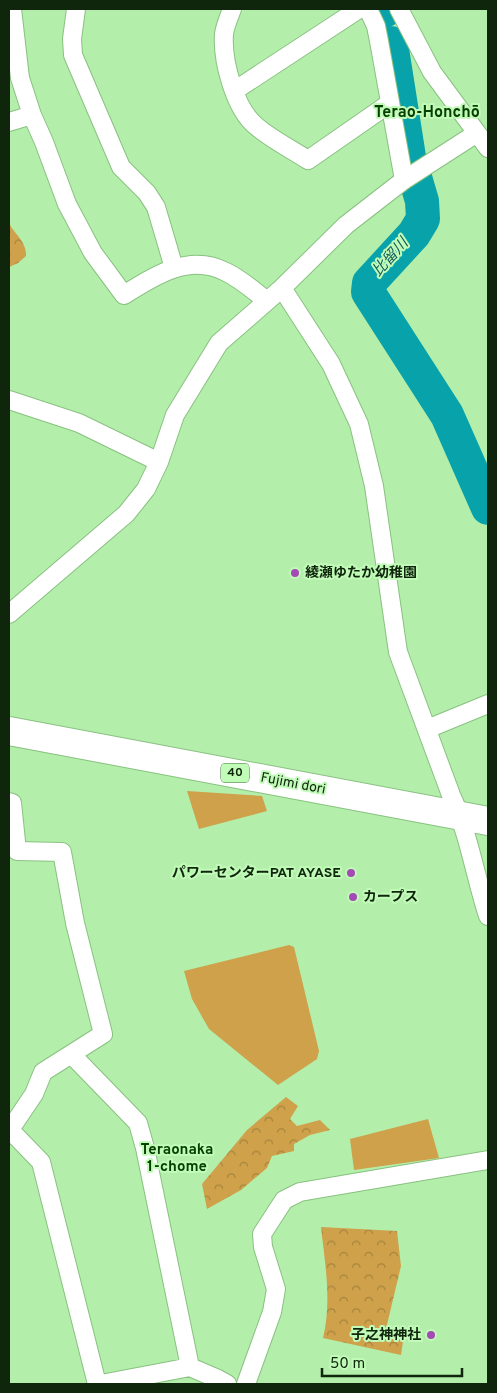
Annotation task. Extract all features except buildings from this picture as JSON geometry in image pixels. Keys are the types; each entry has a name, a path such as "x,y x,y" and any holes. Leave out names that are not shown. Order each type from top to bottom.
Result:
{"main road":[{"name":"Fujimi dori","path":"9,731 488,821"}],"street":[{"path":"12,9 20,78 32,115 67,204 93,253 124,295 174,268 194,264 212,266 227,272 267,301"},
{"path":"76,9 72,39 73,55 121,167 147,193 156,207 174,268"},
{"path":"232,9 224,33 224,54 234,91 245,115 256,126 308,160 390,103"},
{"path":"234,91 360,9"},
{"path":"368,9 378,34 390,103 411,176"},
{"path":"9,614 126,514 146,489 159,462 175,415 219,344 282,288 346,225 411,176 485,142 432,72 400,9"},
{"path":"9,122 32,115"},
{"path":"282,288 331,364 359,424 374,486 398,652 461,817 472,864 488,916"},
{"path":"9,400 79,423 159,462"},
{"path":"427,729 488,704"},
{"path":"9,802 12,803 17,851 62,852 75,923 103,1034 43,1072 34,1094 9,1131 41,1162 97,1384"},
{"path":"72,1055 138,1123 147,1158 190,1367"},
{"path":"246,1384 272,1312 276,1289 263,1247 262,1234 284,1200 300,1192 488,1160"},
{"path":"101,1384 190,1367 226,1384"}],"green space":[{"path":"9,223 23,243 26,256 18,263 9,267"},
{"path":"187,791 262,796 267,811 199,829"},
{"path":"289,945 294,947 319,1051 317,1059 278,1085 209,1029 192,999 184,971"},
{"path":"286,1097 298,1106 290,1119 297,1126 320,1120 330,1130 310,1135 294,1144 294,1151 272,1156 267,1168 241,1190 207,1209 202,1184 247,1130"},
{"path":"428,1119 439,1158 354,1170 350,1139"},
{"path":"321,1227 397,1231 401,1266 386,1329 404,1335 401,1355 323,1338 326,1324 327,1296"}],"waterway":[{"name":"比留川","path":"391,43 409,157 422,201 423,219 414,234 369,283 368,292 447,415 488,508"}],"place":[{"name":"綾瀬ゆたか幼稚園","path":"295,573"},
{"name":"パワーセンターPAT AYASE","path":"351,873"},
{"name":"カープス","path":"353,897"},
{"name":"子之神神社","path":"431,1335"}],"district":[{"name":"Terao-Honchō","path":"427,113"},
{"name":"Teraonaka 1-chome","path":"177,1158"}]}
